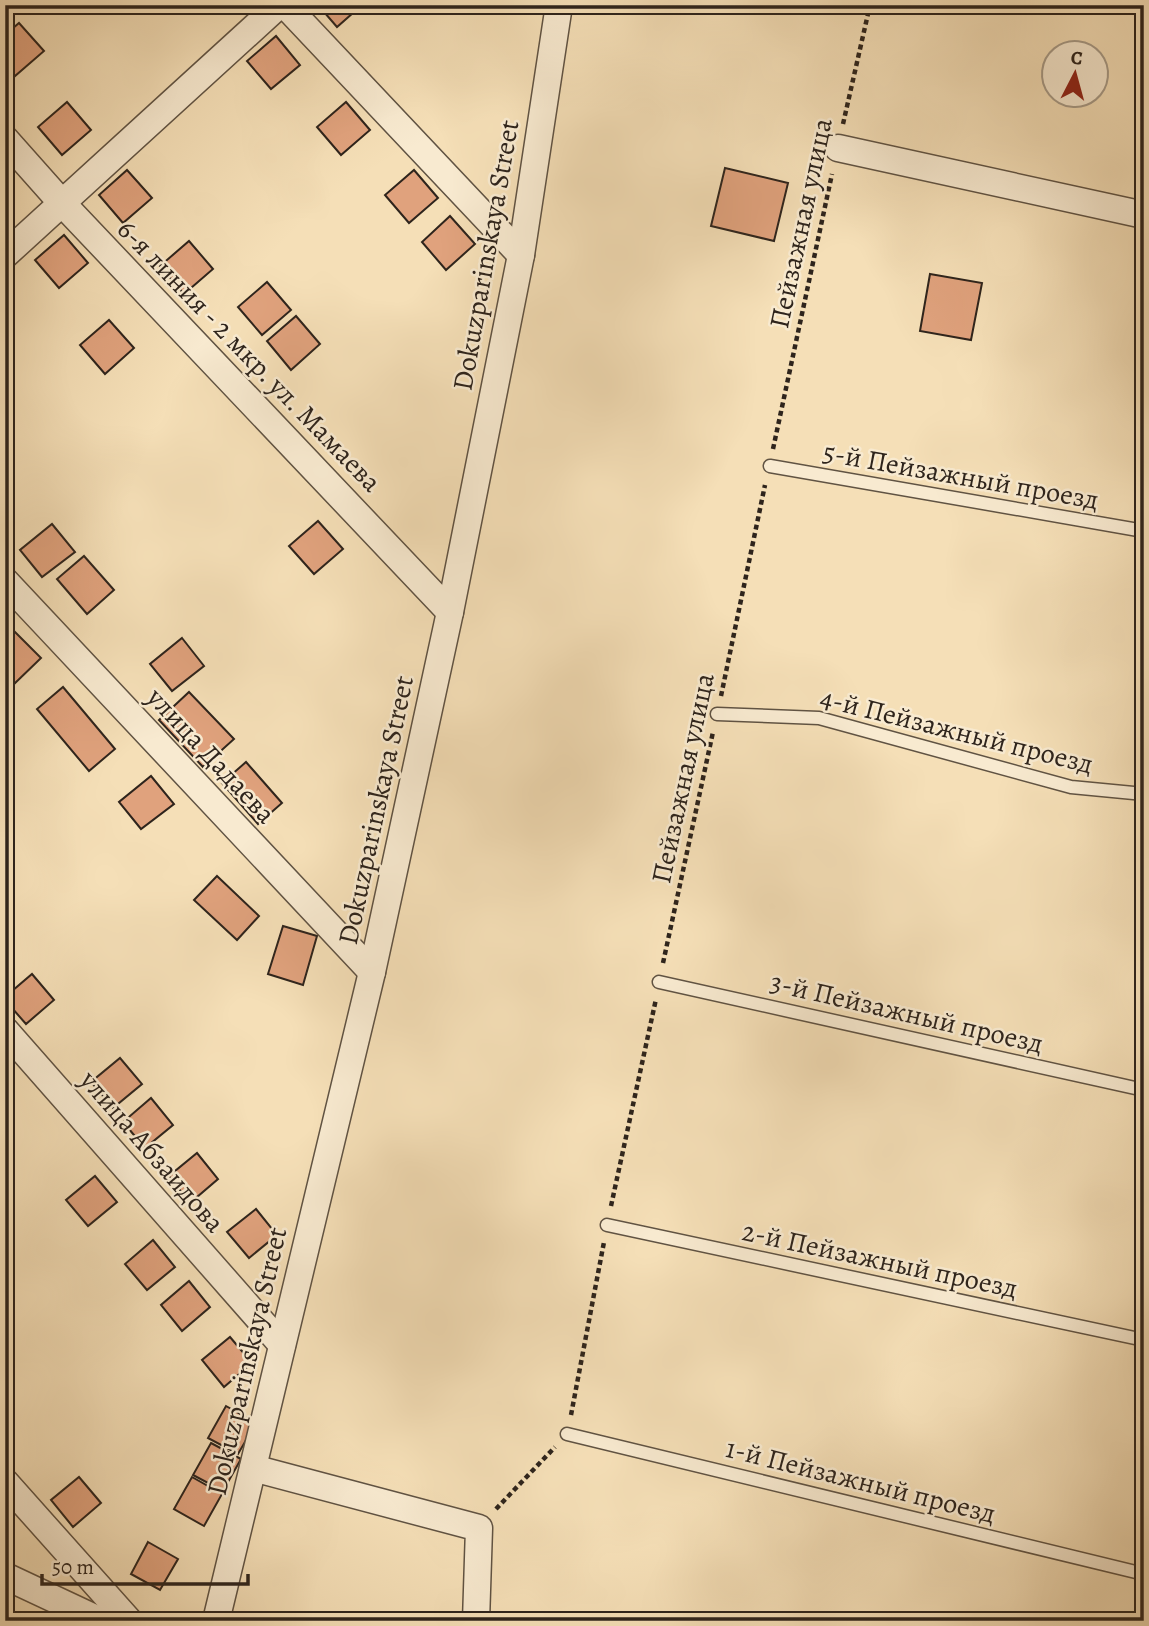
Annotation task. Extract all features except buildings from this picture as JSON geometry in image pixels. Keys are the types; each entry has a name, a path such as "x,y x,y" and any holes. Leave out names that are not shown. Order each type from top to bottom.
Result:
{"street":[{"path":"5,255 282,5 521,255"},
{"name":"Dokuzparinskaya Street","path":"216,1621 372,972 450,612 521,255 559,5"},
{"name":"6-я линия - 2 мкр. ул. Мамаева","path":"5,139 61,202 450,612"},
{"path":"838,148 1144,215"},
{"name":"улица Дадаева","path":"5,581 372,972"},
{"name":"улица Абзаидова","path":"5,1030 282,1345"},
{"path":"253,1468 479,1528 476,1621"},
{"path":"5,1482 129,1621"},
{"path":"5,1576 101,1621"}],"lane":[{"name":"5-й Пейзажный проезд","path":"769,466 1144,531"},
{"name":"4-й Пейзажный проезд","path":"717,714 819,718 1071,787 1144,794"},
{"name":"3-й Пейзажный проезд","path":"659,982 1144,1090"},
{"name":"2-й Пейзажный проезд","path":"607,1225 1144,1340"},
{"name":"1-й Пейзажный проезд","path":"567,1434 1144,1574"}],"path":[{"name":"Пейзажная улица","path":"567,1434 607,1225 870,5"},
{"path":"479,1528 567,1434"}]}
